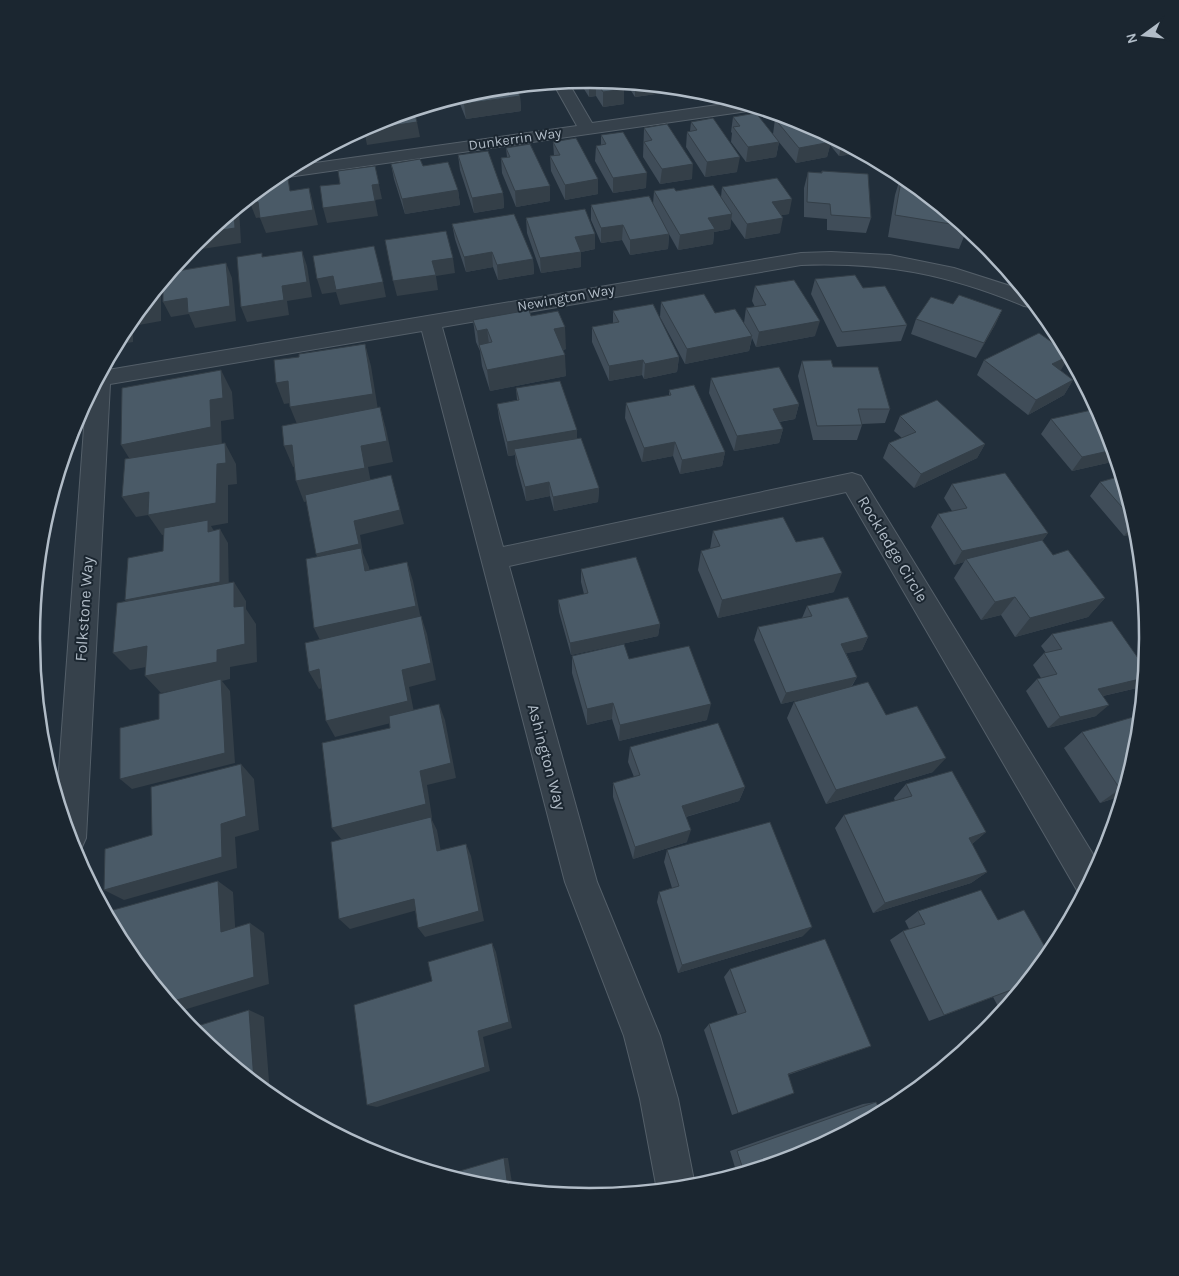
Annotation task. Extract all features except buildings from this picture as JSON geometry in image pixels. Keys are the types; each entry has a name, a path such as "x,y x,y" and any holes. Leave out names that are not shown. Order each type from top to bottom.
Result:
{"street":[{"path":"565,89 587,129"},
{"name":"Dunkerrin Way","path":"302,170 735,108"},
{"path":"329,154 331,166"},
{"name":"Newington Way","path":"106,378 772,262 831,257 862,258 925,266 1006,282"},
{"name":"Ashington Way","path":"430,322 581,882 642,1036 659,1099 675,1181"},
{"name":"Folkstone Way","path":"71,820 98,393"},
{"name":"Rockledge Circle","path":"494,559 852,482 1086,873"}]}
